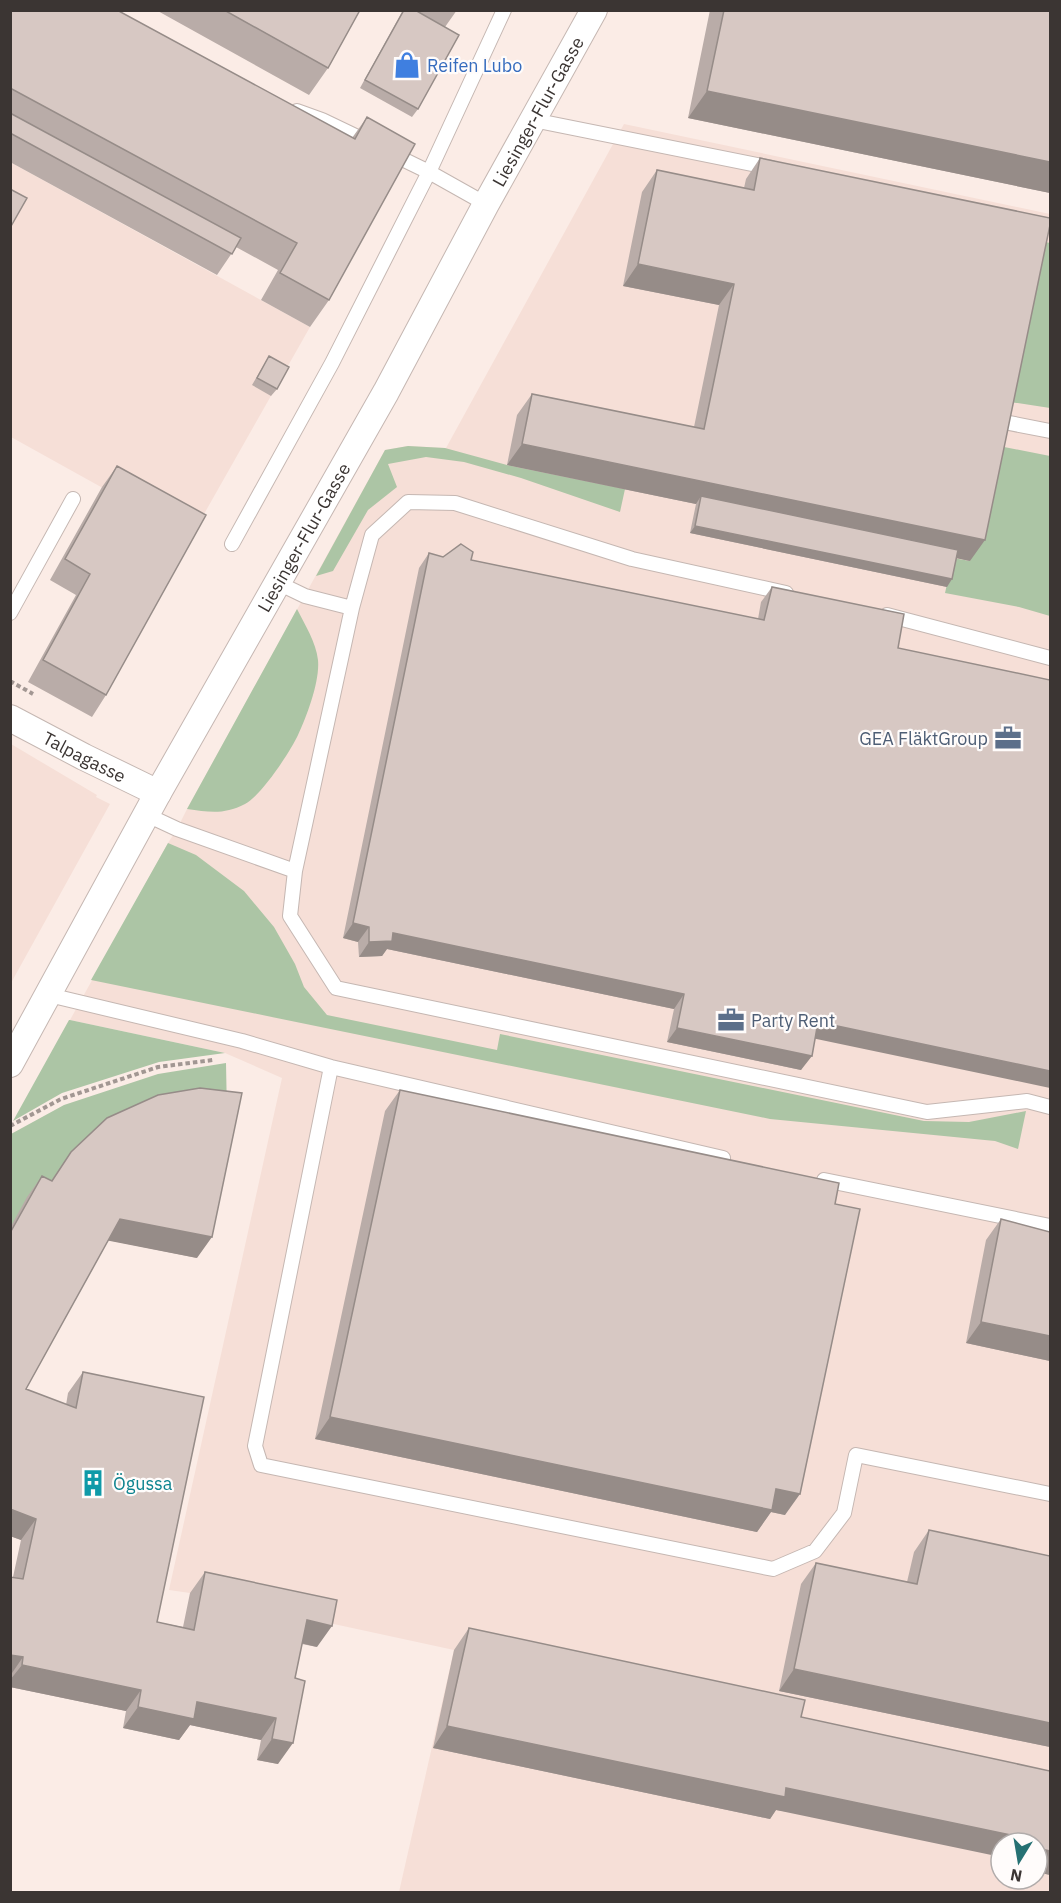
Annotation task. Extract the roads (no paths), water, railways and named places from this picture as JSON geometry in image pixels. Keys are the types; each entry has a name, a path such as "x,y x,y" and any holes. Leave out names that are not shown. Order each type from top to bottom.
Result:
{"street":[{"name":"Liesinger-Flur-Gasse","path":"10,1065 153,804 386,392 486,204 594,10"},
{"name":"Talpagasse","path":"10,718 84,757 153,804"}],"lane":[{"path":"232,544 332,363 429,172 504,10"},
{"path":"289,109 322,120 429,172 486,204"},
{"path":"533,120 781,170"},
{"path":"999,421 1050,431"},
{"path":"10,613 73,499"},
{"path":"796,595 632,559 455,503 408,501 372,535 352,608 295,871 290,916 336,988 927,1112 1027,1101 1050,1107"},
{"path":"278,583 305,596 352,608"},
{"path":"878,613 1050,658"},
{"path":"153,804 177,830 295,871"},
{"path":"49,994 242,1041 331,1067 733,1161"},
{"path":"331,1067 255,1446 261,1465 773,1569 815,1551 843,1513 856,1455 1050,1494"},
{"path":"813,1178 1050,1226"}],"place":[{"name":"Reifen Lubo","path":"407,65"},
{"name":"GEA FläktGroup","path":"1008,738"},
{"name":"Party Rent","path":"731,1020"},
{"name":"Ögussa","path":"93,1483"}]}
